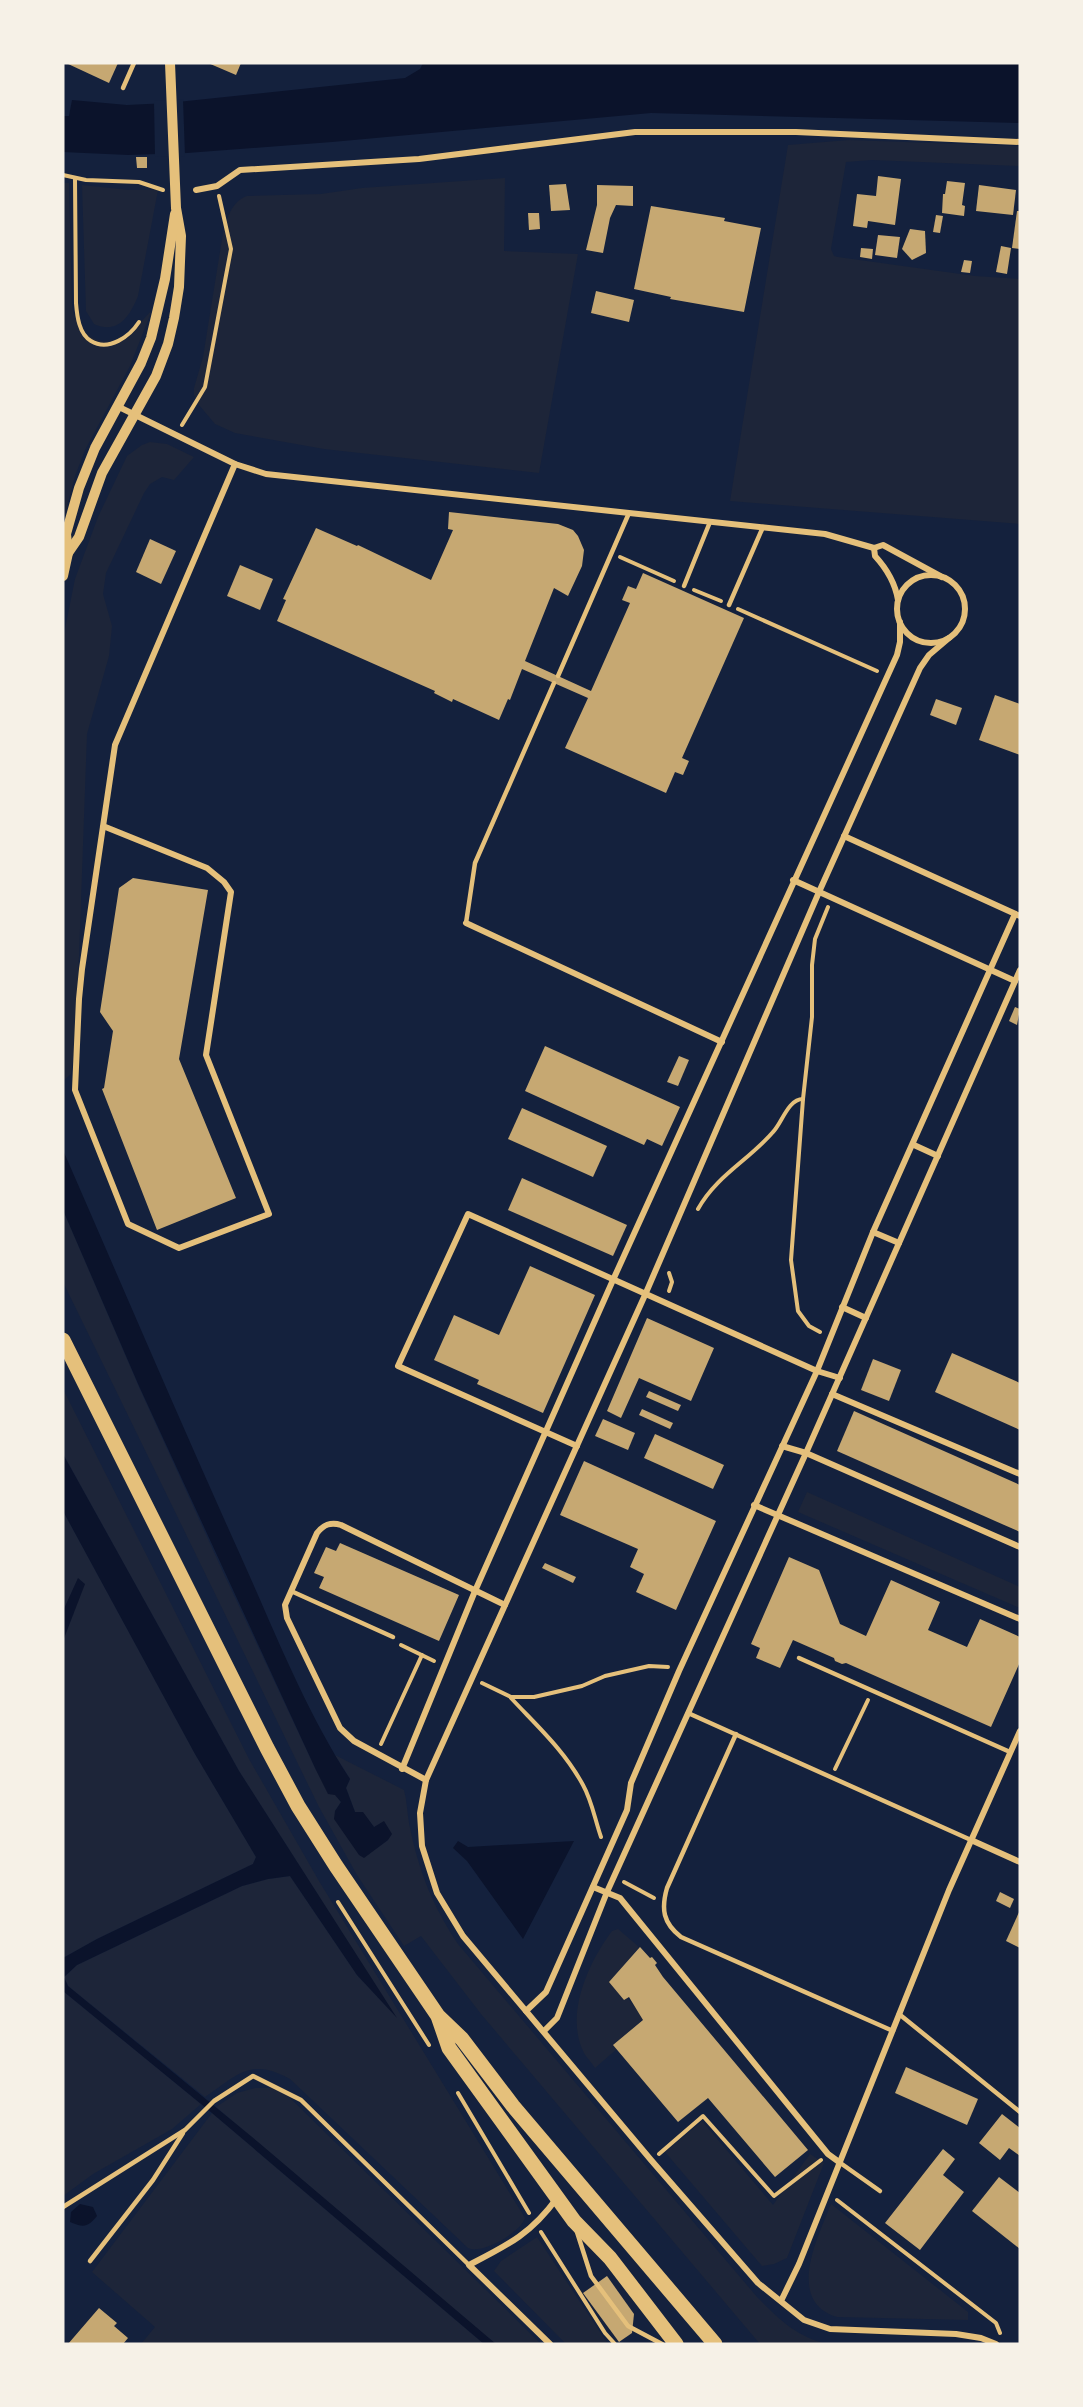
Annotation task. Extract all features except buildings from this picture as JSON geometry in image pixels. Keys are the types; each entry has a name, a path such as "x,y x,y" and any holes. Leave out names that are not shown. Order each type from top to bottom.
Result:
{"main road":[{"path":"63,1340 298,1806 336,1866 438,2016 462,2039 513,2106 715,2344"},
{"path":"438,2016 449,2048 574,2221 610,2258 676,2344"}],"street":[{"path":"68,553 79,537 102,473 156,376 168,344 174,318 179,287 181,236 176,208 170,66"},
{"path":"195,190 217,186 240,170 419,159 635,132 796,132 1020,142"},
{"path":"63,576 68,553 66,534 79,488 95,448 141,363 151,338 165,279 176,208"},
{"path":"117,406 235,464 266,474 825,534 874,548 883,545 942,577 957,588 965,606 962,624 929,655 920,668 819,892 645,1295 426,1780 420,1814 422,1846 437,1893 463,1936 651,2160 758,2283 804,2320 830,2329 956,2334 981,2338 996,2344"},
{"path":"103,826 207,868 224,882 231,892 206,1055 269,1214 179,1248 128,1224 75,1090 79,999 103,826 115,745 235,464"},
{"path":"402,1769 475,1591 613,1280 897,655 900,642 898,603 893,582 875,556 874,548"},
{"path":"898,603 907,586 914,580 923,576 942,577"},
{"path":"900,622 912,637 921,641 939,642 949,638"},
{"path":"526,2011 546,1992 627,1810 632,1783 679,1671 817,1371 873,1232 914,1145 990,970 1018,915 844,836"},
{"path":"793,880 1015,981"},
{"path":"466,923 722,1042"},
{"path":"544,2031 557,2018 607,1892 840,1378 1020,970"},
{"path":"914,1145 938,1156"},
{"path":"577,1446 398,1366 468,1214 817,1371 840,1378"},
{"path":"873,1232 899,1243"},
{"path":"842,1307 866,1318"},
{"path":"832,1394 1020,1474"},
{"path":"782,1446 806,1453 1020,1547"},
{"path":"754,1505 1020,1619"},
{"path":"426,1780 402,1769 346,1736 287,1618 285,1605 316,1533 330,1523 341,1525 506,1605"},
{"path":"781,2301 799,2264 971,1840 1020,1731"},
{"path":"971,1840 1020,1862"},
{"path":"593,1887 620,1898 828,2154 839,2162"},
{"path":"550,2344 469,2265 505,2247 536,2225 558,2198"}],"lane":[{"path":"123,88 134,63"},
{"path":"558,676 629,513"},
{"path":"684,586 710,522"},
{"path":"729,605 763,527"},
{"path":"466,923 475,863 554,683"},
{"path":"291,1591 393,1637"},
{"path":"799,1658 1010,1752"},
{"path":"688,1713 971,1840"},
{"path":"736,1734 667,1888 663,1903 667,1923 681,1936 893,2031"},
{"path":"899,2014 1020,2112"},
{"path":"63,2207 185,2130 214,2101 253,2076 301,2100 469,2265"},
{"path":"90,2261 153,2180 185,2130"},
{"path":"839,2162 880,2191"},
{"path":"574,2221 591,2276 628,2325 662,2344"}],"path":[{"path":"63,175 75,178 139,182 163,190 195,190"},
{"path":"75,178 76,303 78,319 83,332 92,342 107,344 123,340 134,331 141,318"},
{"path":"175,435 205,387 231,249 217,186"},
{"path":"695,1213 704,1196 718,1181 774,1132 793,1102 802,1099"},
{"path":"664,1303 671,1285 670,1265"},
{"path":"393,1637 392,1640 444,1666"},
{"path":"377,1754 422,1655"},
{"path":"511,1697 534,1697 561,1692 605,1676 649,1666 664,1666 679,1671"},
{"path":"472,1679 511,1697 548,1735 583,1786 595,1814 601,1837 612,1843"},
{"path":"831,1777 872,1690"},
{"path":"628,1874 624,1883 663,1903"},
{"path":"651,2160 703,2116 774,2196 828,2154"},
{"path":"827,2193 996,2323 1004,2344"}],"shaded area":[{"path":"423,63 1020,63 1020,123 651,113 187,153 128,155 63,152 63,116 69,116 72,100 127,105 168,103 405,78 420,69"},
{"path":"849,140 1020,146 1020,166 872,160 846,162 831,249 834,256 838,257 975,276 1020,279 1020,524 730,501 788,145"},
{"path":"505,178 504,251 578,254 539,473 324,449 235,433 215,424 199,405 194,395 194,388 203,357 223,233 231,211 242,198 321,194 362,188"},
{"path":"63,183 69,183 72,304 77,322 89,336 97,340 115,340 133,331 152,310 130,366 85,450 75,476 63,522"},
{"path":"82,185 129,190 158,190 138,296 127,317 110,327 94,324 86,311"},
{"path":"150,442 167,444 194,457 174,480 162,477 150,484 106,573 103,594 112,626 109,656 87,734 76,1040 71,1074 63,1081 63,639 75,579 98,517 127,456"},
{"path":"63,1150 290,1667 333,1752 350,1779 346,1788 355,1812 363,1812 374,1827 384,1821 392,1834 388,1840 364,1858 359,1855 334,1819 335,1811 341,1802 335,1795 328,1794 316,1770 139,1386 63,1210"},
{"path":"63,1210 139,1387 223,1572 316,1770 341,1802 335,1811 364,1857 388,1840 363,1813 355,1812 346,1788 350,1779 335,1755 404,1790 409,1823 422,1871 433,1901 458,1944 757,2297 797,2332 828,2344 760,2344 481,2014 421,1936 404,1946 357,1875 319,1807 63,1282"},
{"path":"63,1389 249,1759 319,1881 525,2218 516,2230 500,2241 482,2248 468,2248 290,2079 264,2069 254,2069 236,2076 205,2097 68,1986 64,1977 77,1965 242,1886 290,1876 357,1975 394,2014 239,1771 63,1454"},
{"path":"63,1454 239,1771 397,2018 357,1975 290,1876 242,1886 77,1965 64,1977 68,1986 258,2142 496,2344 484,2344 212,2113 63,1991 63,1958 97,1939 253,1864 256,1857 195,1754 63,1511"},
{"path":"807,1492 1020,1587 1020,1608 798,1512"},
{"path":"63,1511 195,1754 256,1857 253,1864 97,1939 63,1958 63,1637 84,1584 78,1579 63,1611"},
{"path":"78,1578 85,1584 63,1641 63,1611"},
{"path":"458,1841 468,1847 574,1841 523,1939 467,1861 453,1848"},
{"path":"618,1929 639,1947 612,1979 644,2018 616,2043 619,2047 595,2068 584,2053 579,2038 578,2005 595,1958 612,1931"},
{"path":"63,1991 201,2104 172,2129 93,2174 63,2196"},
{"path":"255,2088 272,2088 289,2097 541,2344 495,2344 216,2107 237,2093"},
{"path":"212,2113 484,2344 141,2344 155,2327 92,2272"},
{"path":"702,2121 773,2205 810,2154 824,2163 787,2258 762,2266 665,2152"},
{"path":"80,2204 93,2207 97,2216 85,2225 70,2222 71,2212"},
{"path":"831,2204 968,2312 968,2320 837,2317 821,2309 812,2297 809,2283 810,2267 813,2250"},
{"path":"537,2237 608,2344 566,2344 494,2271 501,2261"}],"pier":[{"path":"183,99 185,156 155,157 154,101"}]}
